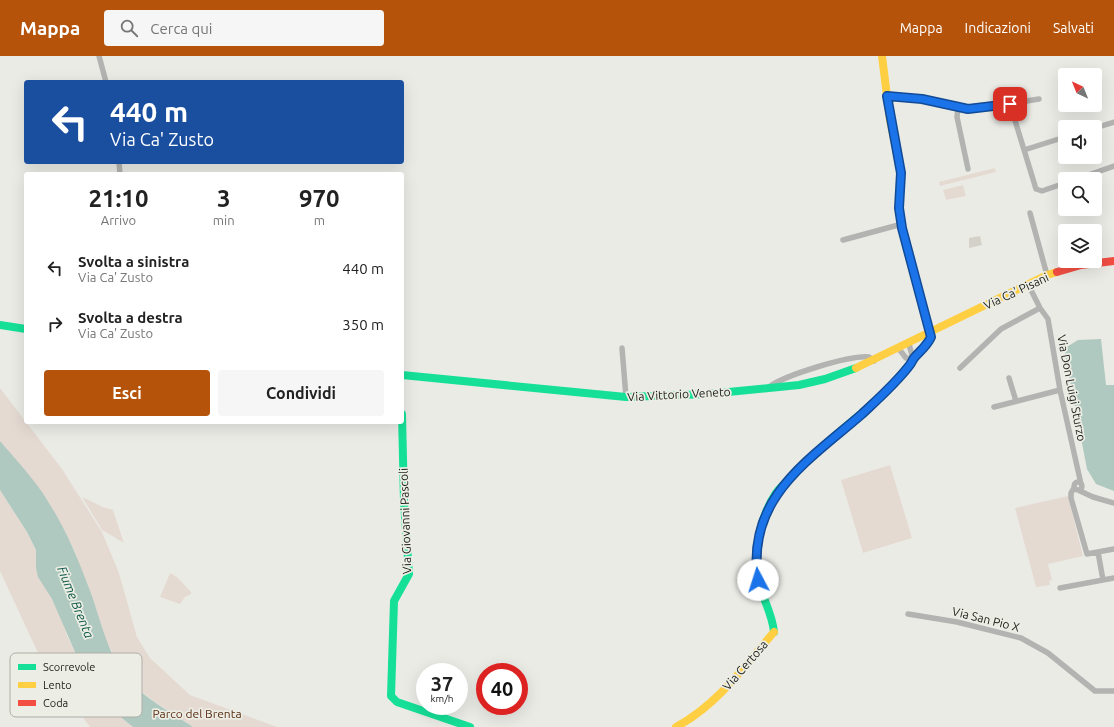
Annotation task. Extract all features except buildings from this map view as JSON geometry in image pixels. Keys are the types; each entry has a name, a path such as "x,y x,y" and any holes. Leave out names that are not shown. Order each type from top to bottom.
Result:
{"street":[{"path":"99,56 105,80"},
{"path":"882,56 887,96 901,173 899,208 930,333"},
{"path":"887,96 922,99 958,107 976,109 1039,99"},
{"path":"1010,104 1036,189 1042,191 1058,185"},
{"path":"958,107 957,117 968,169"},
{"path":"1102,126 1114,122"},
{"path":"1024,150 1058,139"},
{"path":"1097,172 1114,166"},
{"path":"1030,213 1048,276"},
{"path":"843,240 902,224"},
{"name":"Via Ca' Pisani","path":"944,326 1028,284 1048,276 1081,265 1114,261"},
{"name":"Via Don Luigi Sturzo","path":"1028,284 1040,308 1048,319 1060,390 1078,474 1078,486 1071,493 1071,498 1087,554 1098,552"},
{"path":"960,368 1001,329 1040,308"},
{"path":"0,325 24,329"},
{"name":"Via Vittorio Veneto","path":"404,376 626,397 676,396 767,388 826,379 874,361 944,326"},
{"name":"Via Certosa","path":"676,727 684,723 713,701 774,632 772,619 758,580 756,566 761,527 776,493 812,455 880,397 909,366 930,340 930,333"},
{"path":"899,349 906,358 915,357 911,343"},
{"path":"622,348 626,397"},
{"path":"767,388 784,380 843,359 864,356 869,357 874,361"},
{"path":"1009,378 1016,401"},
{"path":"994,407 1060,390"},
{"name":"Via Giovanni Pascoli","path":"402,424 404,502 410,574 406,583 398,591 394,601 393,654 390,689 391,696 396,702 470,727"},
{"path":"1078,486 1086,494 1114,503"},
{"path":"1103,580 1098,552 1114,549"},
{"path":"1060,588 1114,578"},
{"name":"Via San Pio X","path":"908,614 956,622 1021,638 1048,653 1096,692 1114,691"}],"green space":[{"path":"995,168 996,172 940,186 939,182"},
{"path":"963,185 966,196 946,200 943,190"},
{"name":"Parco del Brenta","path":"0,388 24,419 24,424 28,424 62,469 102,532 119,573 137,637 150,658 190,695 277,727 193,727 142,692 142,653 113,653 106,640 75,552 59,521 49,503 0,441"},
{"path":"890,465 912,538 863,553 841,480"},
{"path":"0,490 27,532 36,550 36,568 60,614 67,636 76,653 38,653 0,571"},
{"path":"1068,496 1083,556 1048,564 1052,580 1049,581 1050,585 1036,587 1015,508"},
{"path":"82,497 113,510 124,543 102,530"},
{"path":"170,573 177,577 191,592 191,594 185,597 180,604 160,597"},
{"path":"82,717 121,717 133,727 90,727"}],"water":[{"path":"1101,339 1106,385 1114,385 1114,491 1096,484 1087,469 1065,355 1065,348 1078,340"},
{"name":"Fiume Brenta","path":"0,441 38,487 60,522 83,573 112,653 75,653 52,599 38,577 36,568 36,550 27,532 0,490"},
{"path":"142,692 193,727 133,727 121,717 142,717"}],"traffic: fast":[{"path":"774,632 773,624 761,591 756,565 757,547 761,528 771,501 778,490 805,463 887,390 907,368 931,337 904,237"},
{"path":"0,325 24,329"},
{"path":"404,375 626,397 708,394 799,385 825,379 856,368"},
{"path":"402,424 404,502 409,574 394,601 391,696 397,702 470,727"}],"traffic: slow":[{"path":"882,56 890,120 901,173 899,208 904,237"},
{"path":"856,368 1047,275 1057,272"},
{"path":"676,727 691,718 717,697 741,672 774,632"}],"traffic: jam":[{"path":"1057,272 1081,265 1114,261"}],"route":[{"path":"758,580 756,553 759,534 763,520 776,493 817,450 826,444 880,397 909,366 931,337 902,228 899,208 902,179 890,120 887,96 894,95 922,99 968,109 1010,104"}]}
